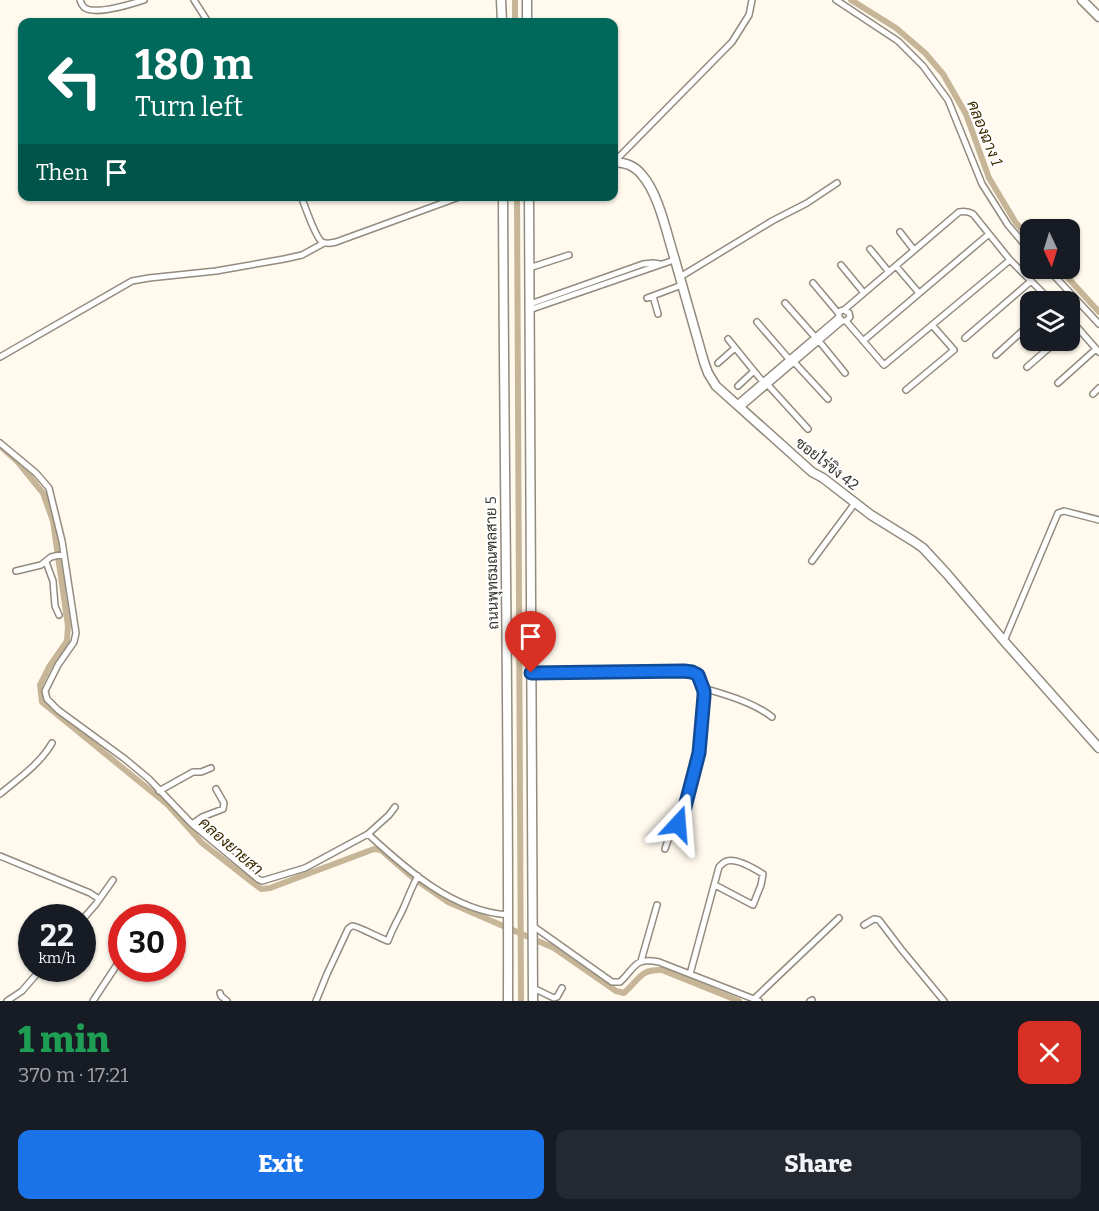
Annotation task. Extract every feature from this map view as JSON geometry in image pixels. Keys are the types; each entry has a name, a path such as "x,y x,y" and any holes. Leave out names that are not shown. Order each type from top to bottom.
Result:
{"main road":[{"path":"501,0 502,18"},
{"path":"527,0 527,18"},
{"path":"1082,0 1099,17"},
{"name":"ซอยไร่ขิง 42","path":"618,163 629,164 636,169 648,184 660,211 708,373 716,386 812,472 922,548 1099,748"},
{"name":"ถนนพุทธมณฑลสาย 5","path":"503,201 508,1001"},
{"path":"529,201 533,1001"}],"street":[{"path":"80,0 83,7 94,10 126,6 144,0"},
{"path":"194,0 205,18"},
{"path":"618,158 732,42 749,15 752,0"},
{"path":"836,0 898,41 929,73 948,100 982,184 1008,225 1020,239"},
{"path":"647,298 681,281 772,221 807,203 837,183"},
{"path":"303,201 317,236 324,243"},
{"path":"0,357 132,281 216,271 302,255 324,243 336,242 448,201"},
{"path":"841,318 841,311 959,212 973,214 1011,260 1041,291"},
{"path":"900,232 914,250"},
{"path":"863,341 989,234"},
{"path":"870,249 889,272"},
{"path":"529,268 569,255"},
{"path":"529,308 643,264 662,264 674,260"},
{"path":"813,283 884,365 1011,260"},
{"path":"841,265 864,293"},
{"path":"896,266 919,293"},
{"path":"1057,279 1099,324"},
{"path":"965,338 1031,281"},
{"path":"653,296 658,314"},
{"path":"785,303 845,373"},
{"path":"738,407 841,318 849,318 848,311 844,310"},
{"path":"757,322 828,399"},
{"path":"906,390 954,350 932,325"},
{"path":"1058,383 1098,351 1080,331"},
{"path":"996,355 1020,333"},
{"path":"728,339 754,371 808,429"},
{"path":"718,363 735,348"},
{"path":"1027,368 1046,351"},
{"path":"738,386 754,371"},
{"path":"1093,394 1099,388"},
{"path":"0,443 36,473 49,488 62,541 62,555 76,633 72,646 58,664 45,691 46,699 125,759 192,824 262,881 305,868 368,834 396,807"},
{"path":"812,561 855,503"},
{"path":"1004,641 1058,513 1064,511 1098,518"},
{"path":"16,571 41,565 49,559 62,555"},
{"path":"49,559 55,606 59,615"},
{"path":"531,673 684,671 698,675 704,696 699,753 681,818 670,834 665,849"},
{"path":"703,688 727,695 772,717"},
{"path":"0,794 27,772 52,743"},
{"path":"159,791 194,772 210,768"},
{"path":"192,824 202,817 223,809 224,803 216,789"},
{"path":"368,834 417,877 442,892 470,906 508,916"},
{"path":"0,856 90,893 99,899"},
{"path":"690,974 719,867 727,860 738,861 764,874 753,905 715,885"},
{"path":"316,1001 348,929 354,926 388,941 417,877"},
{"path":"95,904 113,880"},
{"path":"641,961 657,905"},
{"path":"533,927 612,982 620,982 641,961 651,960 757,1000 839,918"},
{"path":"864,926 874,919 879,920 944,1001"},
{"path":"93,1001 108,978"},
{"path":"8,1001 30,982"},
{"path":"533,988 555,998 562,988"},
{"path":"220,993 227,1001"}],"waterway":[{"path":"515,0 515,18"},
{"name":"คลองฉาง 1","path":"851,0 896,28 925,53 943,74 966,114 989,178 1020,228"},
{"path":"517,201 521,1001"},
{"name":"คลองฉาง 1","path":"1069,279 1099,312"},
{"name":"คลองยายสา","path":"0,446 17,461 43,493 53,521 68,626 67,641 40,685 42,702 168,805 202,843 261,889 270,888 374,849 381,850 412,877 448,902 554,948 616,991 624,993 645,973 662,970 739,1001"}],"route":[{"path":"531,673 684,671 698,675 704,691 699,753 685,807 678,824"}]}
